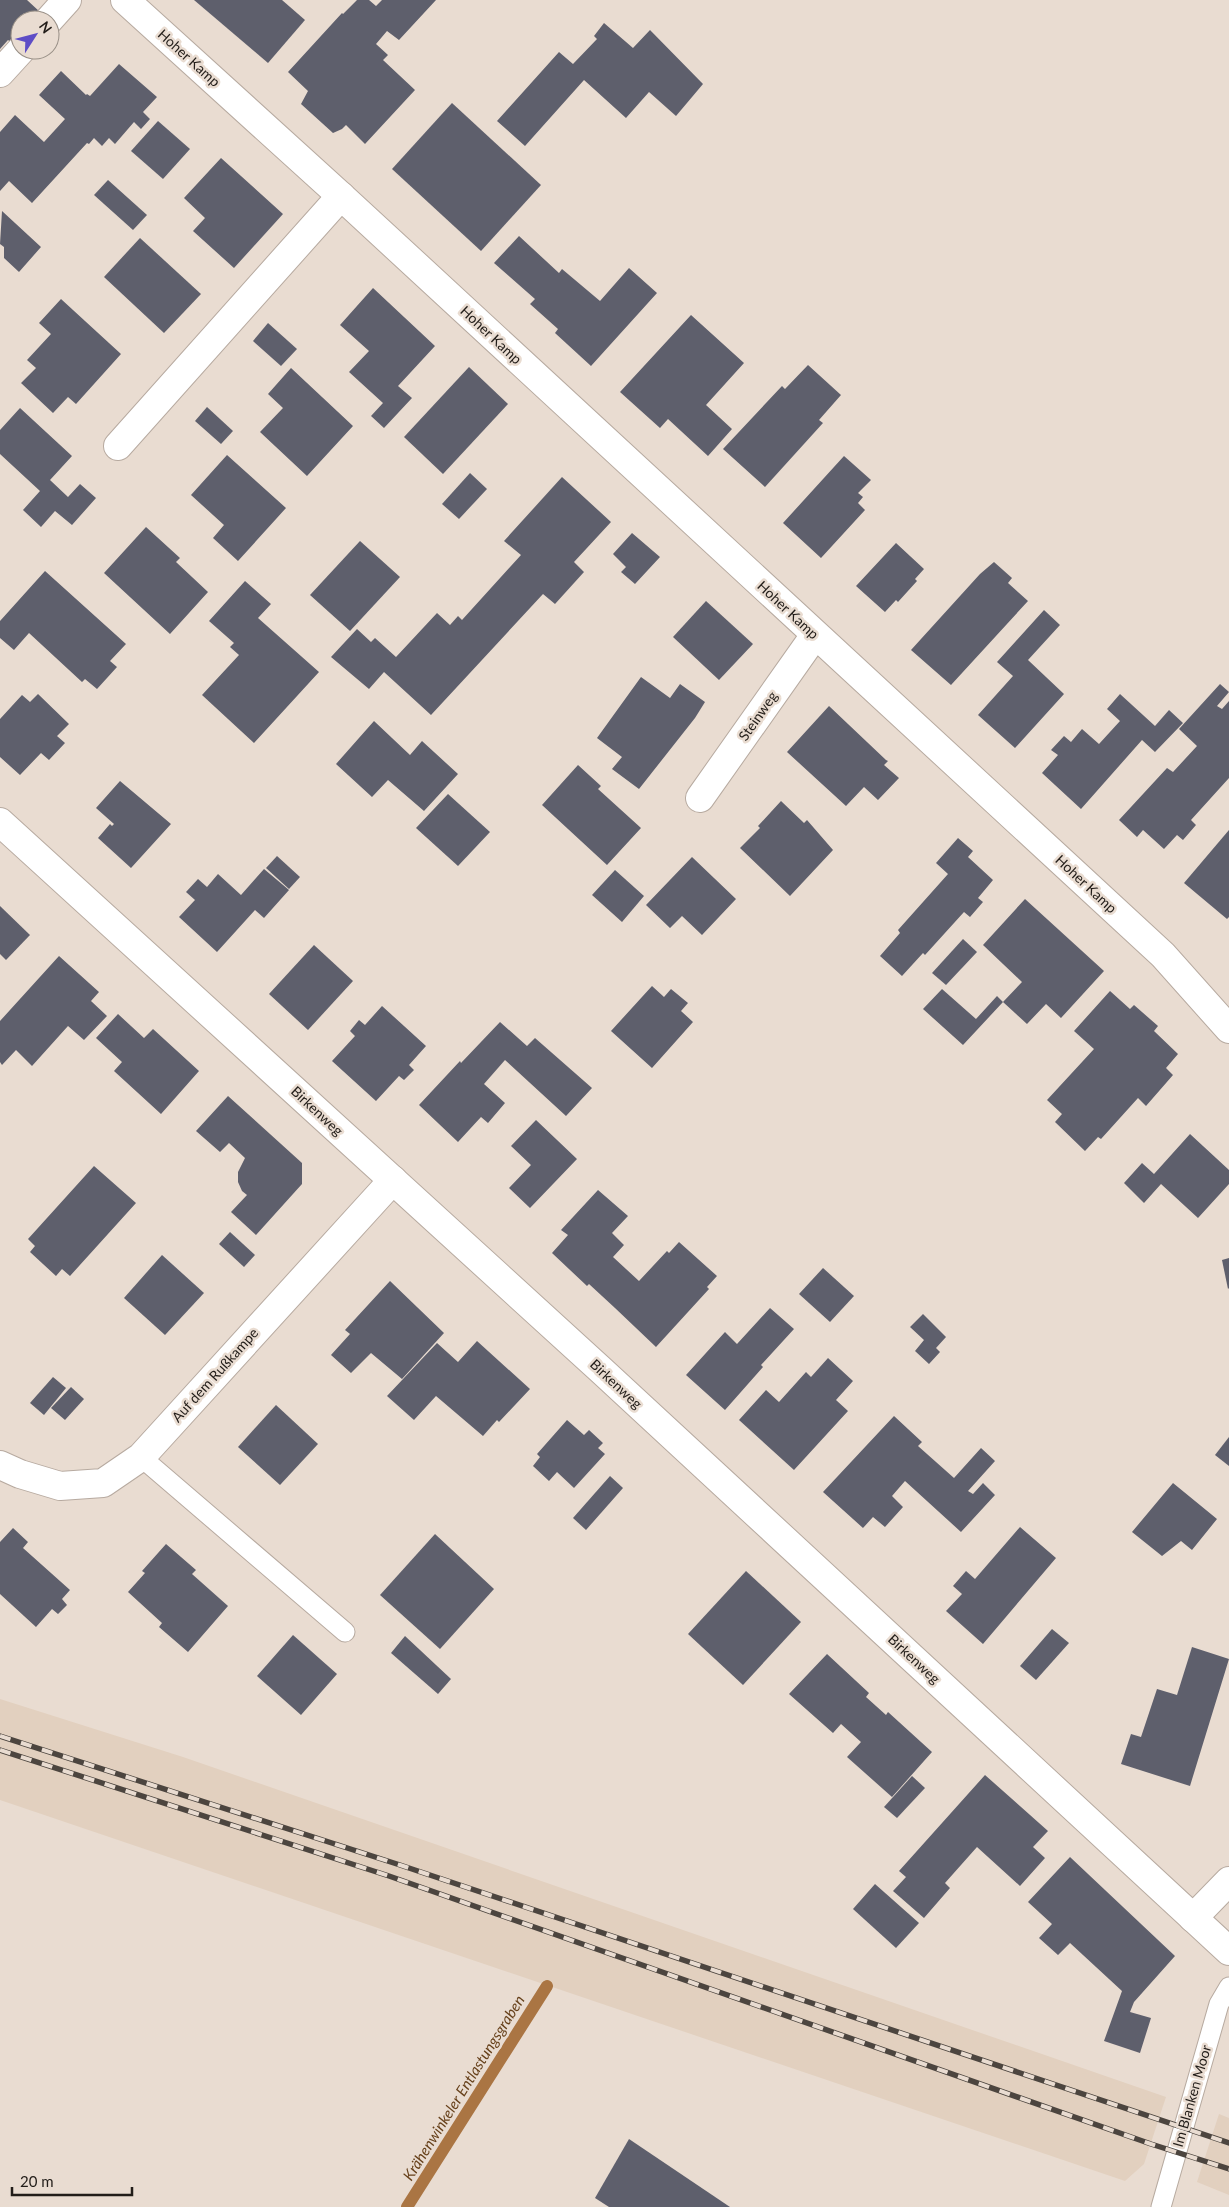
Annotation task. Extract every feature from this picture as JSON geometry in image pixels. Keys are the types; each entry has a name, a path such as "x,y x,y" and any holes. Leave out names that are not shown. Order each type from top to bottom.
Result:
{"street":[{"path":"58,10 67,0"},
{"name":"Hoher Kamp","path":"125,0 342,196 1162,954 1229,1029"},
{"path":"0,73 12,60"},
{"path":"118,446 342,196"},
{"name":"Steinweg","path":"700,798 815,635"},
{"name":"Birkenweg","path":"4,832 393,1180 1229,1951"},
{"name":"Auf dem Rußkampe","path":"0,1465 20,1474 60,1486 103,1483 141,1457 393,1180"},
{"path":"1193,1918 1229,1881"}],"lane":[{"path":"141,1457 344,1632"},
{"name":"Im Blanken Moor","path":"1160,2207 1219,2004 1229,1987"}],"shaded area":[{"path":"0,1699 183,1757 1166,2097 1144,2164 1125,2181 0,1800"},
{"path":"1219,2114 1229,2118 1229,2195 1197,2182"}],"building":[{"path":"0,0 27,0 38,10 10,10 10,42 8,40 0,49"},
{"path":"194,0 282,0 305,20 268,63"},
{"path":"357,0 369,0 376,6 382,0 436,0 399,40 387,31 376,44 388,55 383,60 415,90 365,144 346,125 333,133 301,104 308,91 288,72 342,13"},
{"path":"604,23 633,48 650,30 703,84 676,116 649,92 626,118 584,80 525,146 497,121 559,52 573,64 597,39 594,36"},
{"path":"119,64 157,97 143,112 150,119 141,129 134,122 115,144 109,138 102,146 94,138 89,144 87,143 32,203 9,181 0,191 0,132 15,115 44,142 65,119 39,95 61,71 86,95 90,96"},
{"path":"452,103 541,185 481,251 392,169"},
{"path":"158,121 190,149 163,179 131,151"},
{"path":"221,158 283,214 234,268 193,231 205,218 184,198"},
{"path":"108,180 147,215 133,230 94,195"},
{"path":"2,211 41,247 19,272 4,258 4,247 0,244"},
{"path":"519,236 559,273 562,269 600,301 629,268 657,293 591,366 555,333 558,329 530,304 535,299 494,263"},
{"path":"140,238 201,294 164,333 104,277"},
{"path":"373,288 435,346 398,386 412,398 384,428 371,416 383,403 349,372 369,351 340,325"},
{"path":"61,299 121,354 76,404 68,397 53,413 21,383 36,368 27,360 51,334 39,323"},
{"path":"691,315 744,363 706,405 732,429 708,456 668,419 660,428 620,392"},
{"path":"268,323 297,349 281,366 253,341"},
{"path":"808,365 841,395 819,420 823,423 765,487 723,449 782,386 785,389"},
{"path":"469,367 508,404 443,474 404,437"},
{"path":"291,368 353,426 307,476 260,432 283,408 268,394"},
{"path":"207,407 233,431 221,444 195,421"},
{"path":"20,408 72,456 50,480 68,497 80,484 96,498 72,525 55,511 41,527 23,510 40,491 0,454 0,430"},
{"path":"227,455 286,508 238,561 213,538 224,525 191,495"},
{"path":"844,456 871,480 858,493 863,497 858,503 865,510 821,558 783,523"},
{"path":"470,473 487,489 459,519 442,504"},
{"path":"562,477 611,522 574,562 584,572 555,604 543,594 431,715 384,672 369,689 331,657 357,629 371,642 375,638 396,657 437,613 450,625 458,616 462,620 521,555 504,541"},
{"path":"146,527 180,558 176,562 208,592 170,634 104,573"},
{"path":"632,533 660,557 635,584 621,572 626,567 613,554"},
{"path":"360,541 400,577 350,631 310,595"},
{"path":"896,543 924,569 915,579 917,581 898,602 896,600 885,612 856,586"},
{"path":"994,562 1012,578 1008,583 1028,601 951,685 911,650 980,574"},
{"path":"45,571 126,644 110,661 117,667 97,689 85,679 82,682 29,633 14,650 0,638 0,621"},
{"path":"245,581 271,604 258,618 319,672 254,743 202,695 239,655 230,647 234,643 209,621"},
{"path":"706,601 753,644 719,680 673,637"},
{"path":"1044,610 1060,625 1028,660 1064,694 1015,748 978,715 1013,676 997,662"},
{"path":"641,677 670,698 680,684 705,702 695,718 639,789 612,769 622,757 597,738"},
{"path":"1220,684 1229,692 1217,706 1222,709 1229,701 1229,778 1191,820 1196,825 1183,840 1177,835 1164,849 1143,830 1137,837 1119,820 1167,768 1173,772 1197,746 1179,729"},
{"path":"38,694 69,724 57,736 65,743 49,760 41,753 20,775 0,757 0,719 22,695 30,702"},
{"path":"1120,694 1155,726 1169,710 1183,723 1155,752 1142,740 1081,809 1042,773 1058,755 1051,750 1064,736 1071,742 1082,729 1099,744 1120,721 1107,709"},
{"path":"829,706 888,761 884,765 899,778 878,800 864,787 846,806 787,752"},
{"path":"374,721 410,755 422,741 458,774 424,811 388,780 372,797 336,764"},
{"path":"578,765 601,786 598,789 641,828 607,865 542,805"},
{"path":"120,781 171,824 131,868 98,838 110,824 112,826 114,824 96,808"},
{"path":"448,794 490,832 458,866 416,828"},
{"path":"781,801 804,823 807,820 833,850 790,896 740,848 760,828 758,826"},
{"path":"1229,830 1229,917 1227,919 1184,883"},
{"path":"958,838 973,851 968,857 993,880 978,898 983,902 970,917 964,912 925,955 923,953 902,976 880,956 900,933 898,930 948,874 936,863"},
{"path":"277,856 300,877 289,889 266,868"},
{"path":"692,857 736,899 702,935 682,916 670,928 646,905"},
{"path":"264,869 289,890 264,918 255,910 217,952 179,917 195,900 186,892 198,879 207,887 218,874 241,895"},
{"path":"615,870 644,896 622,922 592,895"},
{"path":"1025,899 1104,971 1061,1018 1046,1004 1027,1024 1003,1002 1022,982 983,945"},
{"path":"0,906 30,935 6,960 0,954"},
{"path":"963,939 977,952 946,985 932,973"},
{"path":"314,945 353,981 308,1030 269,994"},
{"path":"59,956 99,992 91,1001 107,1016 84,1040 68,1026 32,1066 16,1050 2,1065 0,1062 0,1021"},
{"path":"652,986 664,997 671,989 688,1003 681,1011 693,1022 652,1068 611,1031"},
{"path":"942,989 976,1019 997,996 1003,1002 963,1045 923,1009"},
{"path":"1110,991 1130,1009 1134,1005 1158,1026 1154,1031 1178,1054 1166,1068 1173,1075 1146,1106 1138,1098 1101,1139 1098,1137 1085,1151 1055,1122 1062,1114 1047,1100 1094,1049 1074,1031"},
{"path":"382,1006 426,1046 409,1065 414,1070 404,1080 399,1076 376,1101 332,1061 355,1036 350,1031 359,1020 365,1025"},
{"path":"118,1014 144,1038 153,1029 199,1071 161,1114 114,1071 122,1062 96,1038"},
{"path":"500,1022 527,1046 535,1038 592,1088 566,1116 505,1060 484,1084 505,1103 488,1123 481,1117 458,1142 419,1105"},
{"path":"228,1096 302,1163 302,1184 256,1235 231,1212 247,1195 242,1191 238,1182 238,1172 245,1158 229,1143 220,1152 196,1131"},
{"path":"536,1120 577,1159 530,1208 509,1188 531,1165 511,1146"},
{"path":"1190,1134 1229,1170 1229,1184 1198,1218 1161,1184 1144,1203 1124,1183 1142,1163 1154,1174"},
{"path":"94,1166 136,1203 70,1276 62,1269 56,1276 30,1252 35,1246 28,1239"},
{"path":"598,1190 628,1216 612,1233 624,1245 613,1257 639,1281 667,1251 669,1253 679,1242 717,1276 707,1287 709,1289 656,1347 589,1284 587,1286 552,1253 568,1235 561,1230"},
{"path":"230,1232 255,1255 244,1267 219,1244"},
{"path":"162,1255 204,1293 165,1335 124,1298"},
{"path":"1229,1258 1229,1288 1228,1289 1222,1260"},
{"path":"823,1268 854,1296 830,1322 799,1294"},
{"path":"390,1281 444,1333 402,1379 371,1353 351,1373 331,1355 350,1334 345,1330"},
{"path":"770,1308 794,1329 761,1365 763,1367 725,1410 686,1375 725,1332 737,1344"},
{"path":"923,1314 946,1337 936,1348 940,1352 929,1364 915,1351 924,1340 910,1327"},
{"path":"477,1341 530,1389 483,1436 436,1396 414,1420 387,1396 437,1343 458,1362"},
{"path":"828,1358 853,1381 836,1400 848,1411 794,1470 739,1420 766,1390 779,1402 806,1372 811,1377"},
{"path":"53,1377 66,1388 44,1415 30,1403"},
{"path":"71,1387 84,1399 65,1420 51,1408"},
{"path":"276,1405 318,1444 280,1485 238,1447"},
{"path":"894,1416 922,1442 918,1446 954,1478 981,1448 995,1461 968,1491 973,1494 983,1483 995,1495 961,1532 905,1481 892,1496 903,1507 885,1527 873,1517 863,1528 823,1492"},
{"path":"567,1420 584,1435 589,1430 603,1443 598,1448 605,1454 574,1488 557,1472 549,1481 533,1466 540,1457 537,1454"},
{"path":"1229,1437 1229,1466 1215,1455"},
{"path":"610,1476 623,1488 586,1530 573,1518"},
{"path":"1173,1483 1217,1519 1192,1550 1181,1541 1162,1556 1132,1532"},
{"path":"1020,1527 1056,1558 983,1644 946,1611 962,1594 953,1586 966,1571 975,1579"},
{"path":"13,1528 28,1542 23,1548 70,1590 62,1599 67,1605 58,1614 52,1609 36,1627 0,1594 0,1542"},
{"path":"435,1534 494,1589 440,1649 380,1595"},
{"path":"166,1544 196,1570 192,1574 228,1606 188,1652 159,1627 162,1623 128,1592 145,1573 142,1571"},
{"path":"746,1571 801,1622 743,1685 688,1634"},
{"path":"1052,1629 1069,1643 1036,1680 1020,1666"},
{"path":"293,1635 337,1674 301,1715 257,1676"},
{"path":"405,1636 451,1679 438,1694 391,1653"},
{"path":"1192,1647 1229,1659 1190,1786 1121,1764 1131,1734 1141,1737 1157,1689 1177,1695"},
{"path":"827,1654 869,1693 866,1697 886,1715 888,1712 932,1752 892,1797 847,1757 861,1742 841,1724 833,1733 789,1694"},
{"path":"985,1775 1048,1831 1033,1847 1045,1858 1020,1886 977,1847 945,1883 950,1888 924,1918 893,1891 906,1877 899,1871"},
{"path":"912,1776 925,1788 897,1818 884,1807"},
{"path":"1070,1857 1175,1956 1134,2002 1130,2012 1151,2018 1140,2053 1104,2041 1122,1991 1070,1943 1058,1955 1039,1938 1052,1924 1028,1902"},
{"path":"875,1884 919,1923 896,1948 853,1909"},
{"path":"629,2139 730,2207 609,2207 595,2198"}],"waterway":[{"name":"Krähenwinkeler Entlastungsgraben","path":"407,2207 547,1986"}],"railway":[{"path":"0,1736 400,1865 1229,2143"},
{"path":"0,1750 389,1876 1151,2144 1229,2169"}]}
